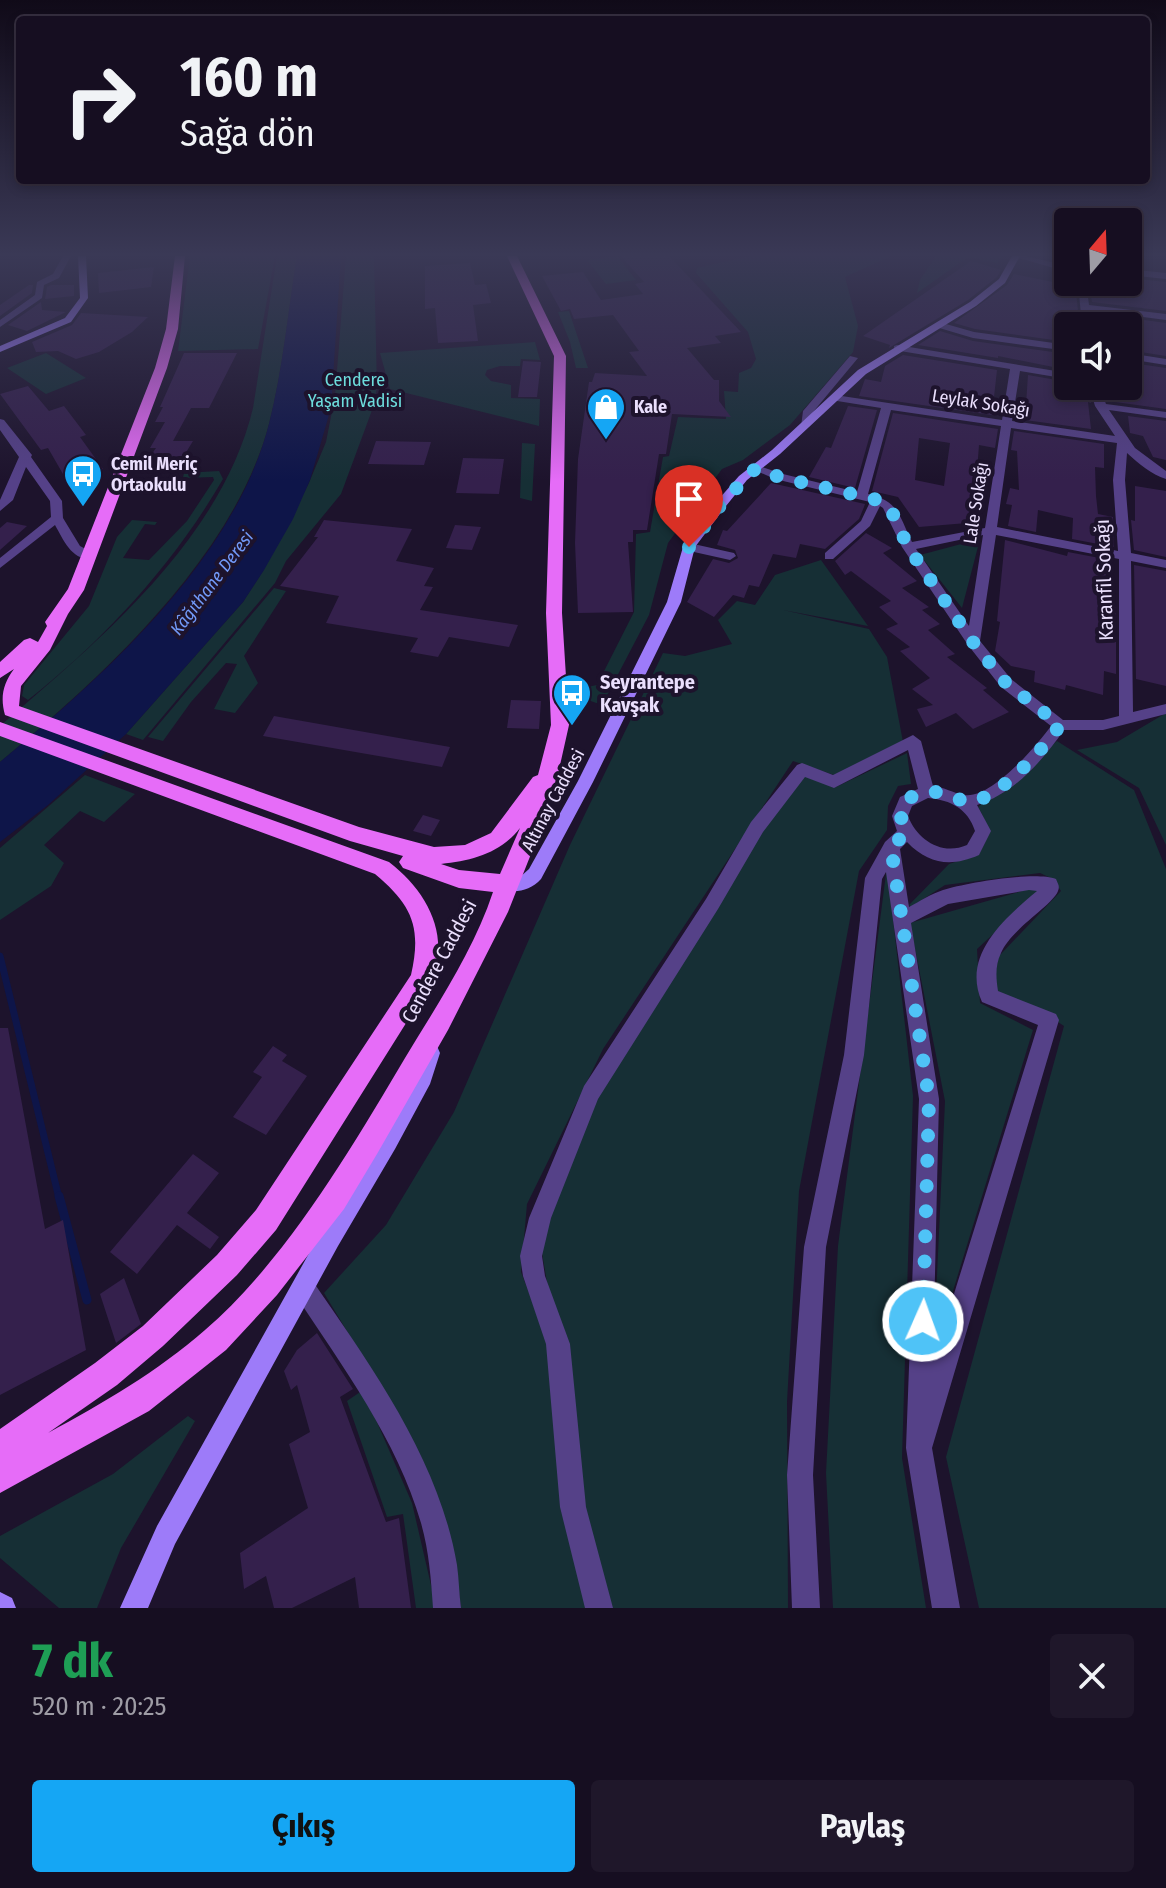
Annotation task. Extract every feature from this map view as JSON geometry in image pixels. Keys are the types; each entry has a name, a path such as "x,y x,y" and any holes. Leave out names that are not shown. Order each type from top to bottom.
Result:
{"main road":[{"path":"0,1448 106,1374 153,1336 227,1265 266,1220 398,1018 422,978 427,958 427,933 413,894 357,847 21,716 7,704 7,692 42,649 76,590 161,368 171,331"},
{"name":"Cendere Caddesi","path":"0,1477 138,1400 216,1340 267,1285 334,1199 440,1022 497,912 542,801 560,725 554,613 560,356 548,331"},
{"path":"0,672 60,615"},
{"path":"2,729 357,847 434,856 467,853 498,839 511,825 554,760"},
{"path":"357,847 368,844 459,879 506,884"}],"street":[{"path":"0,349 42,331"},
{"name":"Altınay Caddesi","path":"506,884 520,885 529,881 585,782 674,602 689,547 722,503 862,372 928,331"},
{"path":"960,331 1054,346"},
{"path":"897,348 1054,374"},
{"path":"805,425 808,411 853,358"},
{"path":"1142,358 1166,362"},
{"name":"Lale Sokağı","path":"973,642 1015,369"},
{"name":"Leylak Sokağı","path":"835,398 1123,441"},
{"path":"1098,400 1123,441 1166,476"},
{"path":"862,495 887,406"},
{"path":"1100,406 1166,415"},
{"path":"0,422 56,501 57,518 75,549 89,556"},
{"name":"Karanfil Sokağı","path":"1123,441 1119,480 1125,556 1126,718"},
{"path":"0,507 7,500 26,455"},
{"path":"756,468 779,477 862,495 888,506 908,547 973,642 1006,683 1060,725 1103,725 1166,709"},
{"path":"829,556 866,523 877,500"},
{"path":"0,564 57,518"},
{"path":"908,547 991,530 1166,564"},
{"path":"689,547 730,556"},
{"path":"965,802 978,800 1007,782 1047,744 1060,725"},
{"path":"599,1608 573,1507 558,1344 534,1276 531,1256 540,1218 566,1152 591,1093 712,904 757,827 802,769 834,782 913,741 927,792"},
{"path":"898,840 914,842 939,855 965,854 975,849 983,831 980,821 965,802 940,792 916,794 902,806 898,840 902,919 929,1099 919,1448 946,1608"},
{"path":"806,1608 800,1475 815,1247 854,1055 874,878 898,840"},
{"path":"902,919 956,894 1029,883 1050,884 1050,890 991,947 985,964 989,996 1049,1020 919,1448"},
{"path":"134,1608 166,1535 423,1077 440,1022"},
{"path":"304,1288 377,1396 420,1485 446,1573 447,1608"}],"green space":[{"path":"181,331 261,331 258,349 178,351"},
{"path":"265,331 286,331 269,424 252,473 227,521 160,611 121,653 0,762 0,726 115,623 185,545 214,502 237,456 253,408"},
{"name":"Cendere Yaşam Vadisi","path":"340,331 376,331 377,388 341,494 286,561 275,583 143,740 126,734 243,602 263,571 308,485 326,442 335,396"},
{"path":"566,331 576,331 588,368 576,368"},
{"path":"857,331 853,352 790,425 743,460 722,469 668,543 649,615 602,705 585,699 582,688 597,685 634,612 636,534 650,532 663,457 669,456 678,417 726,419 724,391 738,392 739,373 751,368 756,359 748,332"},
{"path":"535,342 540,360 521,359 520,366 500,366 487,370 485,375 491,381 511,385 511,398 540,399 539,426 390,389 380,353"},
{"path":"46,353 86,378 46,394 7,368"},
{"path":"522,443 535,444 532,501 520,498"},
{"path":"219,471 223,479 204,510 136,599 56,677 28,700 22,696 24,685 89,606 117,537 132,520 157,522 155,525 145,524 123,558 149,560 187,521 214,480 213,477 183,478 184,473"},
{"path":"980,539 962,608 920,555"},
{"path":"821,560 868,626 783,610 869,629 887,657 903,742 834,775 793,761 603,1049 527,1204 521,1272 549,1345 590,1608 461,1608 454,1555 374,1376 324,1293 386,1225 454,1112 570,845 663,653 685,656 732,644 718,620 737,601 755,605 775,575"},
{"path":"274,588 286,591 244,656 258,683 235,713 214,709 237,664 226,663 191,702 163,741 148,737"},
{"path":"1166,713 1166,845 1139,788 1077,750 1117,742"},
{"path":"1057,741 1134,790 1166,869 1166,1608 979,1608 946,1457 1064,1026 1008,999 991,987 999,956 1061,891 1053,879 1040,873 945,885 911,907 909,905 949,864 979,854 987,830 978,807"},
{"path":"907,753 911,784 898,786 888,806 887,830 859,871 799,1191 787,1402 788,1608 603,1608 542,1253 548,1214 591,1102 761,830 806,774 836,787"},
{"path":"85,775 135,794 104,822 80,811 44,845 64,863 51,886 0,920 0,848"},
{"path":"887,866 913,1096 902,1458 926,1608 833,1608 826,1473 838,1246"},
{"path":"1036,887 1040,891 977,949 980,1003 1033,1030 937,1343 934,1341 945,1101 910,923"},
{"path":"363,1390 412,1503 434,1598 433,1608 416,1608 403,1514 387,1517 347,1401"},
{"path":"188,1416 195,1421 121,1548 97,1608 59,1608 0,1558 0,1536 113,1474"}],"water":[{"name":"Kâğıthane Deresi","path":"286,331 336,331 331,408 310,480 293,519 264,570 243,602 126,734 48,805 0,842 0,762 122,653 196,568 227,522 252,474 269,424"}],"building":[{"path":"58,331 133,331 99,352 76,359 58,351 36,352 32,342"},
{"path":"437,331 477,331 478,341 438,343"},
{"path":"625,331 740,331 715,336 721,343 687,348 714,380 719,380 719,401 731,417 672,414 666,454 659,454 647,530 633,530 633,542 628,542 633,612 578,613 575,543 578,459 589,382 592,382 595,373 647,376 629,352 639,351"},
{"path":"870,331 917,331 889,348 890,345 863,336"},
{"path":"940,331 973,341 1054,352 1054,367 918,345"},
{"path":"990,331 1054,331 1054,340"},
{"path":"1142,331 1166,331 1166,356 1142,352"},
{"path":"184,353 237,353 209,408 191,408 173,441 193,441 182,459 149,458 156,448 150,448 165,422 155,422 163,407 160,407"},
{"path":"903,355 997,370 992,415 859,396 865,379 881,382 885,366"},
{"path":"523,361 541,362 537,397 518,397"},
{"path":"1142,364 1166,368 1166,409 1108,401 1142,400"},
{"path":"1028,375 1054,380 1054,400 1090,400 1091,403 1088,402 1091,429 1025,420"},
{"path":"28,386 49,411 64,406 86,435 80,437 103,469 67,481 48,448 41,450 0,394"},
{"path":"848,406 877,410 855,488 809,477 826,447 831,448"},
{"path":"893,413 998,429 995,448 979,445 976,484 967,523 919,527 898,497 872,491","holes":["919,438 950,443 944,486 915,480"]},
{"path":"1128,416 1166,421 1166,460 1153,457 1143,436 1130,433"},
{"path":"1014,431 1104,444 1104,468 1095,467 1096,496 1098,514 1113,517 1114,547 1072,539 1073,518 1038,510 1036,532 1008,526 1012,505 1006,504 1010,488 1019,490 1017,451 1011,450"},
{"path":"376,441 431,442 424,465 368,464"},
{"path":"463,458 504,459 499,494 456,493"},
{"path":"771,483 865,504 859,519 825,549 800,544 796,558 773,554 759,587 749,585 744,598 733,595 714,617 687,602 713,559 729,563 738,558 735,550 717,545 723,530 727,531"},
{"path":"1135,486 1166,491 1166,557 1134,550 1131,520 1135,521"},
{"path":"324,520 412,529 396,561 434,568 424,586 433,587 420,610 518,625 509,647 449,637 438,657 410,652 418,638 326,623 339,596 280,586 318,537 314,537"},
{"path":"7,522 27,526 0,550 0,528"},
{"path":"455,525 481,527 472,550 446,548"},
{"path":"866,533 892,548 883,553 917,581 902,588 929,607 922,610 940,624 928,630 955,654 947,657 987,688 983,690 1009,712 973,729 956,713 926,727 917,709 933,705 912,689 930,678 900,651 910,647 886,629 898,624 879,607 891,601 851,571 845,575 835,561"},
{"path":"1005,540 1067,556 1068,552 1110,560 1098,602 1116,605 1116,674 1104,671 1103,695 1066,685 1065,690 1034,682 1035,671 1011,666 995,651"},
{"path":"1134,565 1166,571 1166,686 1136,679"},
{"path":"511,700 541,701 539,729 507,728"},
{"path":"274,716 450,747 442,767 263,736"},
{"path":"423,815 440,820 431,836 413,831"},
{"path":"0,1028 8,1028 45,1229 63,1220 86,1350 0,1395"},
{"path":"273,1046 287,1055 282,1061 307,1076 266,1135 233,1117 262,1077 253,1072"},
{"path":"193,1154 219,1173 187,1213 219,1237 210,1249 177,1225 137,1274 110,1252"},
{"path":"124,1278 141,1324 116,1343 100,1294"},
{"path":"317,1333 353,1389 340,1397 386,1522 399,1518 411,1608 359,1608 355,1577 292,1608 274,1608 266,1576 244,1589 240,1553 308,1508 289,1444 310,1432 297,1385 291,1390 284,1371 297,1350"}],"waterway":[{"path":"0,956 59,1198"},
{"path":"59,1196 87,1300"}],"place":[{"name":"Kale","path":"606,441"},
{"name":"Cemil Meriç Ortaokulu","path":"83,508"},
{"name":"Seyrantepe Kavşak","path":"572,727"}],"route":[{"path":"689,547 743,478 756,468 779,477 882,501 892,512 908,547 973,642 1006,683 1060,725 1047,744 1007,782 978,800 965,802 940,792 916,794 908,799 900,814 906,833 891,847 929,1099 923,1321"}]}
